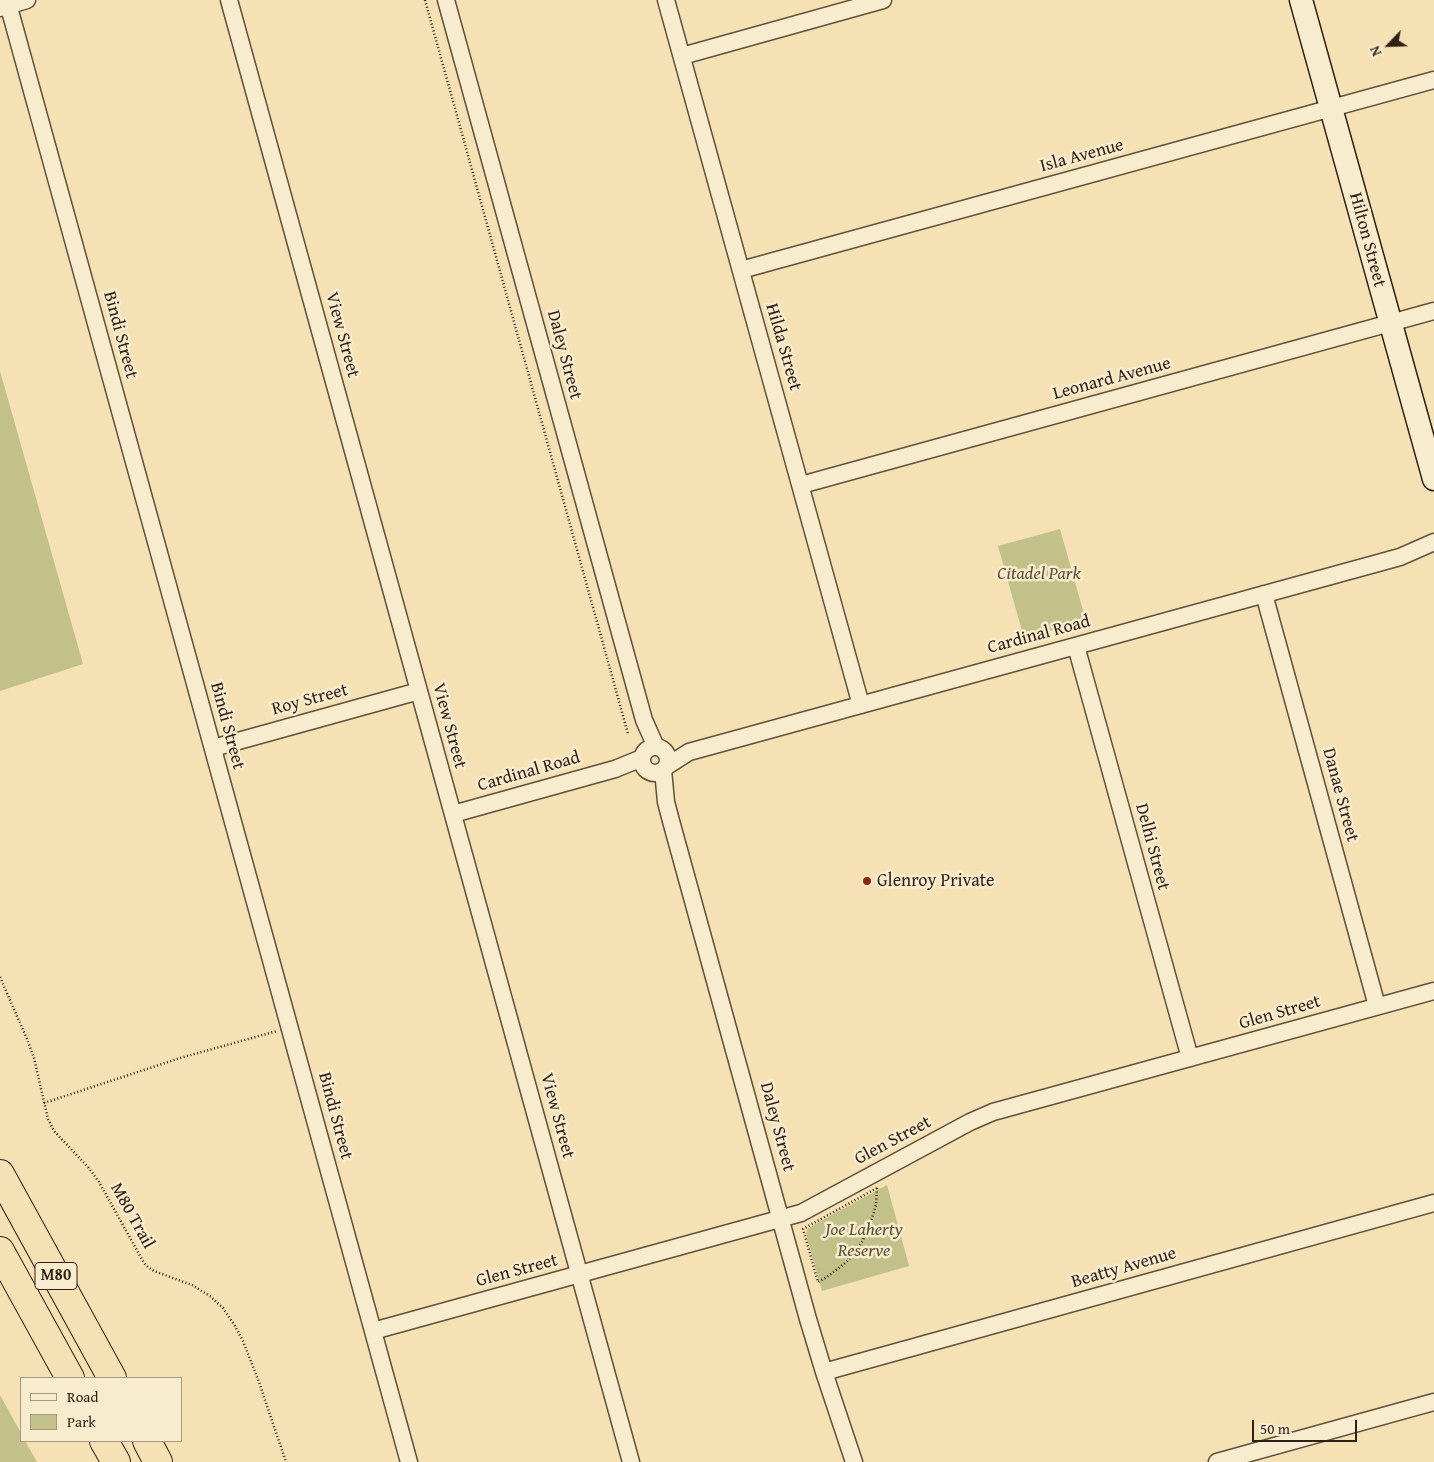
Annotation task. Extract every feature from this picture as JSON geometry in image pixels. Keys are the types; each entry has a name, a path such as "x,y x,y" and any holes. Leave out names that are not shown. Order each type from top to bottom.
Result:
{"highway":[{"name":"M80","path":"0,1174 111,1377"},
{"name":"M80","path":"0,1252 69,1377"},
{"path":"105,1442 116,1462"},
{"path":"148,1442 158,1462"}],"street":[{"path":"5,4 27,0"},
{"name":"View Street","path":"229,0 631,1462"},
{"name":"Daley Street","path":"446,0 781,1220 824,1372 854,1462"},
{"name":"Hilda Street","path":"666,0 861,705"},
{"path":"682,56 884,0"},
{"name":"Hilton Street","path":"1301,0 1434,479"},
{"name":"Bindi Street","path":"5,4 409,1462"},
{"name":"Isla Avenue","path":"741,270 1434,80"},
{"name":"Leonard Avenue","path":"801,485 1434,311"},
{"name":"Cardinal Road","path":"1400,557 1434,542"},
{"name":"Cardinal Road","path":"453,814 615,769 689,752 1400,557 1434,553"},
{"name":"Danae Street","path":"1264,594 1377,1006"},
{"name":"Delhi Street","path":"1076,646 1190,1058"},
{"name":"Roy Street","path":"212,748 419,691"},
{"name":"Glen Street","path":"373,1331 781,1220 811,1209 970,1122 993,1112 1434,991"},
{"name":"Beatty Avenue","path":"824,1372 1434,1202"},
{"path":"1218,1462 1434,1402"}],"path":[{"path":"425,0 628,734"},
{"name":"M80 Trail","path":"0,977 34,1058 48,1119 54,1131 88,1167 99,1182 148,1268 192,1285 210,1296 223,1308 246,1347 286,1462"},
{"path":"44,1103 180,1058 289,1028"},
{"path":"877,1188 876,1205 871,1222 855,1253 844,1264 818,1282 803,1229 877,1188"}],"green space":[{"path":"0,371 83,664 0,691"},
{"name":"Citadel Park","path":"1060,529 1086,621 1024,638 998,546"},
{"name":"Joe Laherty Reserve","path":"887,1185 909,1266 822,1291 806,1235 808,1228"},
{"path":"0,1395 20,1431 20,1442 26,1442 37,1462 0,1462"}],"place":[{"name":"Glenroy Private","path":"867,881"}]}
